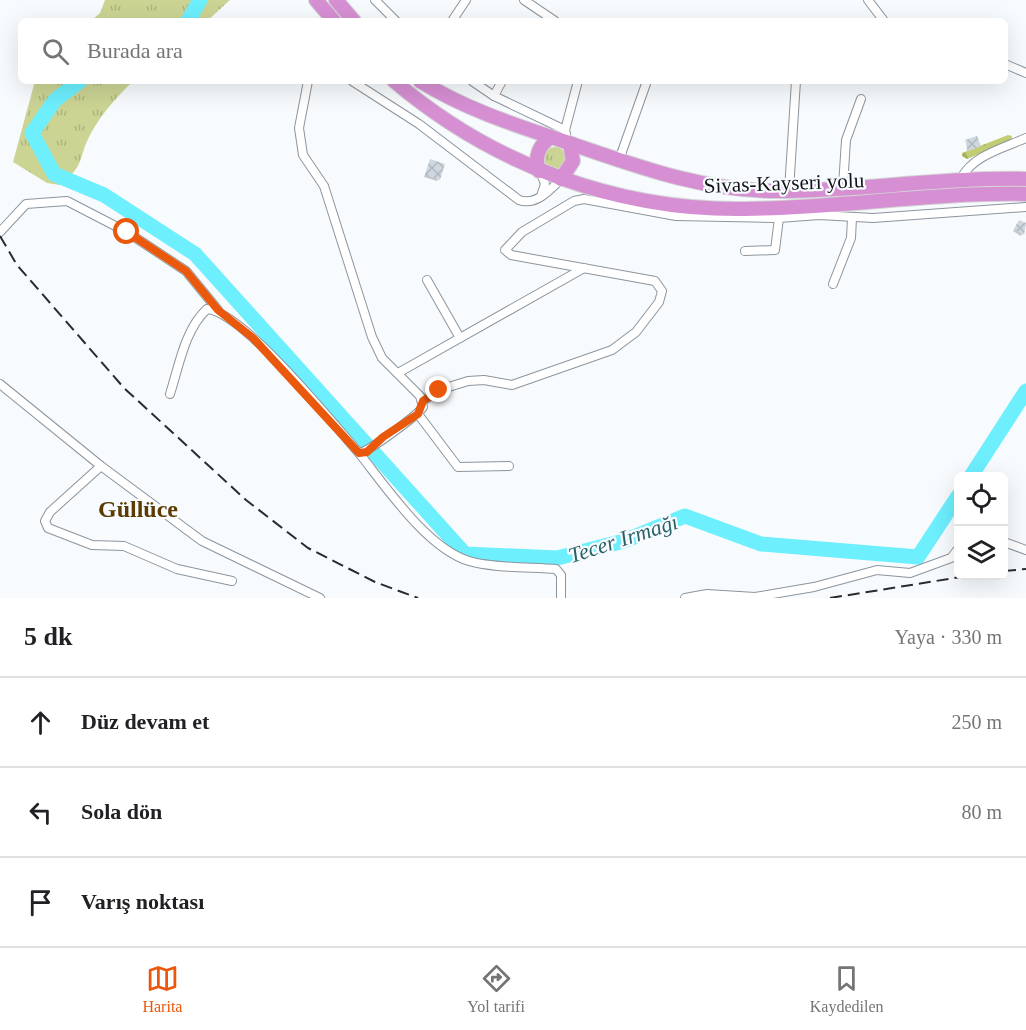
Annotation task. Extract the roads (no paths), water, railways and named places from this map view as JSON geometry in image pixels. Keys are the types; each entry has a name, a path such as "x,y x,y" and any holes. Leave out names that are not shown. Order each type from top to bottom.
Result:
{"highway":[{"path":"316,0 331,18"},
{"path":"336,0 351,18"},
{"name":"Sivas-Kayseri yolu","path":"398,84 428,108 473,137 539,171 598,190 654,201 779,213 1026,194"},
{"name":"Sivas-Kayseri yolu","path":"425,84 473,110 661,176 691,182 789,190 961,179 1026,178"},
{"path":"539,171 537,154 544,142 551,137"},
{"path":"561,179 573,161 570,144"}],"street":[{"path":"375,0 393,18"},
{"path":"454,18 466,0"},
{"path":"524,0 551,18"},
{"path":"868,0 882,18"},
{"path":"1008,65 1026,73"},
{"path":"307,84 300,128 303,155 324,186 372,337 382,358 423,401"},
{"path":"357,84 419,123 519,200 527,202 540,197 561,179"},
{"path":"476,84 494,96 565,130"},
{"path":"494,96 500,84"},
{"path":"570,144 565,130 577,84"},
{"path":"619,160 646,84"},
{"path":"789,190 796,84"},
{"path":"843,186 846,140 861,99"},
{"path":"551,137 565,130"},
{"path":"961,179 964,172 976,160 1026,138"},
{"path":"539,171 545,184 540,197"},
{"path":"363,453 418,414 423,401 439,390 468,381 484,380 512,385 568,364 600,356 636,332 662,298 660,287 655,281 512,255 505,250 522,232 579,199 676,216 779,213 852,218 1026,207"},
{"path":"1,231 26,204 67,201 127,232 186,271 218,310 253,338 363,453 395,500 453,554 471,562 556,569 561,576 561,598"},
{"path":"745,251 775,250 778,247 779,213"},
{"path":"833,284 851,238 852,218"},
{"path":"398,373 584,268"},
{"path":"427,280 460,338"},
{"path":"170,394 196,319 207,309 218,310"},
{"path":"0,384 101,466 202,541 241,557 320,598"},
{"path":"418,414 458,467 509,466"},
{"path":"101,466 50,512 45,522 48,528 92,545 124,546 177,569 232,581"},
{"path":"1008,543 1026,550"},
{"path":"685,598 707,594 755,597 814,587 877,570 910,573 951,558 954,554"}],"waterway":[{"name":"Tecer Irmağı","path":"190,18 200,0"},
{"name":"Tecer Irmağı","path":"76,84 55,100 32,133 54,174 104,195 195,254 465,554 557,558 624,541 685,516 761,544 918,557 954,502"},
{"name":"Tecer Irmağı","path":"974,472 1026,391"}],"railway":[{"path":"0,236 17,265 124,388 246,500 308,548 375,582 418,598"},
{"path":"1008,571 1026,569"},
{"path":"830,598 954,578"}],"district":[{"name":"Güllüce","path":"138,509"}]}
